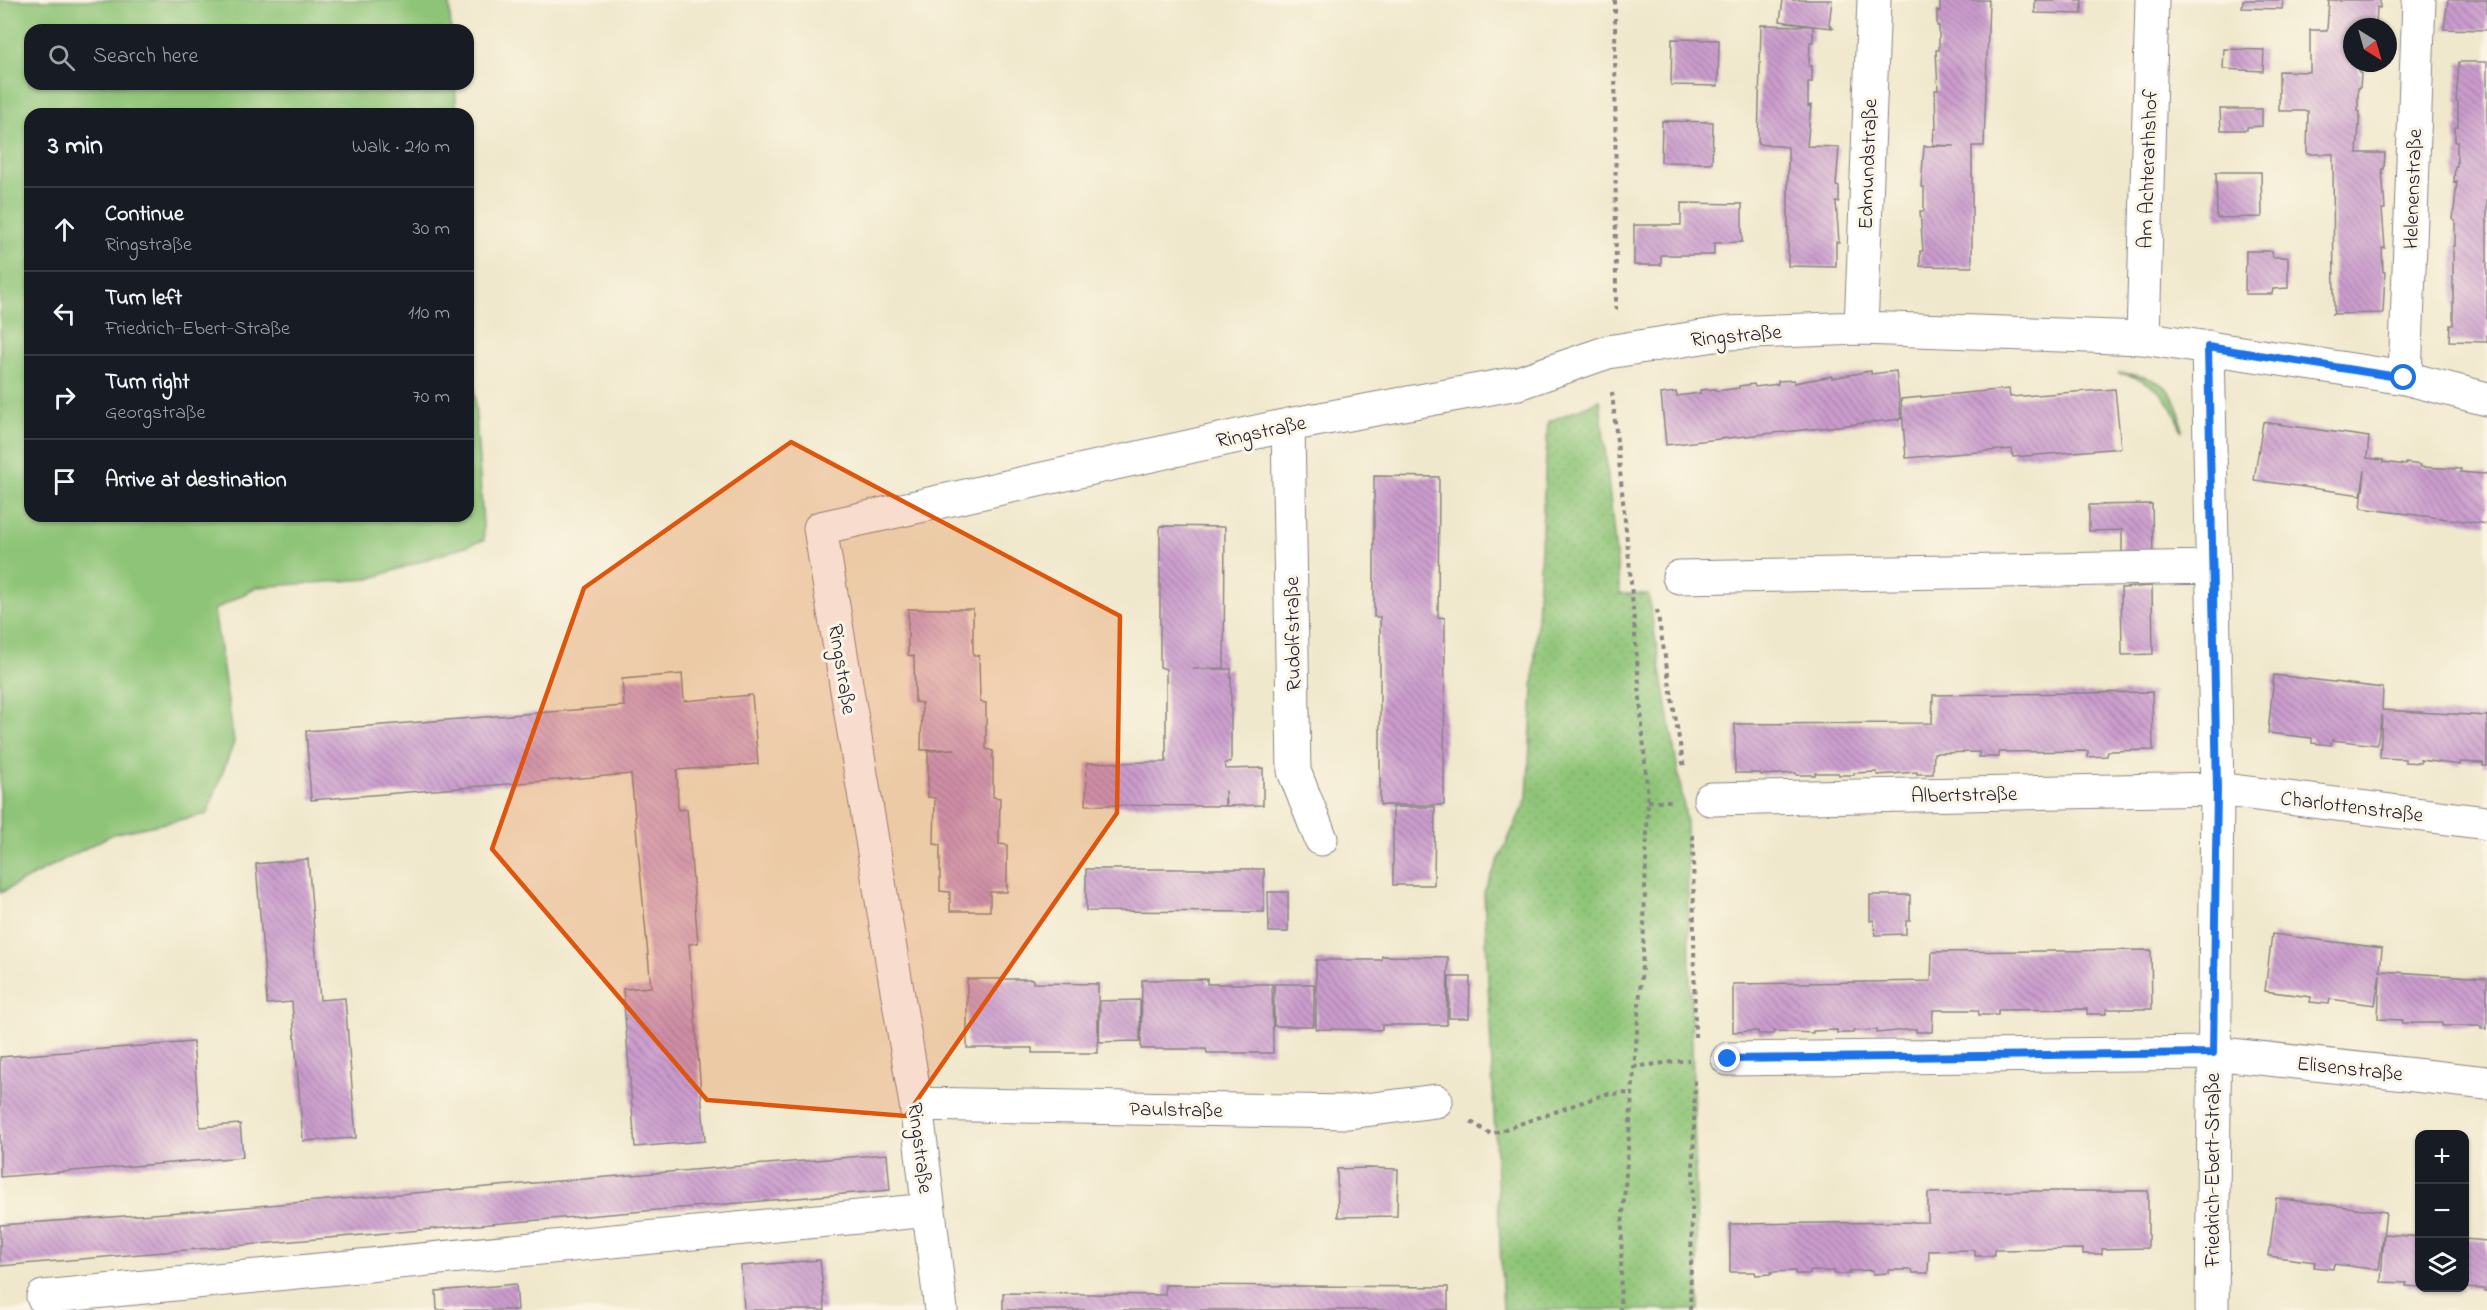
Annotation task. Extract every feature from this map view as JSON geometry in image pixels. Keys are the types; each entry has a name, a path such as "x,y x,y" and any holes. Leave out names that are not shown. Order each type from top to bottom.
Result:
{"street":[{"name":"Edmundstraße","path":"1861,328 1874,0"},
{"name":"Am Achterathshof","path":"2143,338 2152,0"},
{"name":"Helenenstraße","path":"2404,378 2419,0"},
{"name":"Ringstraße","path":"941,1310 916,1104 820,528 1288,425 1518,383 1613,351 1727,333 1861,328 2143,338 2404,378 2487,399"},
{"name":"Friedrich-Ebert-Straße","path":"2208,347 2217,789 2212,1310"},
{"name":"Rudolfstraße","path":"1288,425 1294,771 1321,839"},
{"path":"1679,577 2212,567"},
{"name":"Albertstraße","path":"1710,800 2217,789"},
{"name":"Charlottenstraße","path":"2217,789 2487,823"},
{"name":"Elisenstraße","path":"1728,1059 2213,1053 2487,1083"},
{"name":"Paulstraße","path":"916,1104 1349,1112 1436,1101"},
{"path":"43,1297 929,1210"}],"path":[{"path":"1615,0 1616,300 1613,351 1648,801 1642,953 1622,1227 1620,1310"},
{"path":"1679,577 1654,578 1673,715 1686,778"},
{"path":"1690,1310 1695,1059 1693,834"},
{"path":"1633,1067 1695,1059 1728,1059"},
{"path":"1491,1134 1606,1094 1631,1093"}],"highlighted area":[{"path":"791,442 1120,616 1117,813 906,1116 707,1100 492,849 584,588"}],"green space":[{"path":"0,0 449,0 451,24 24,24 24,90 455,90 457,108 24,108 24,522 474,522 474,386 484,540 369,579 257,587 214,610 234,742 207,814 113,834 0,893"},
{"path":"2118,373 2145,377 2164,387 2177,404 2182,432 2173,410 2159,392 2141,380"},
{"path":"1600,400 1620,594 1648,594 1686,819 1699,1310 1503,1310 1484,892 1527,798 1548,422"}],"building":[{"path":"1783,0 1832,0 1829,25 1833,28 1780,21"},
{"path":"1940,0 1989,0 1984,146 1972,146 1972,267 1920,266 1920,251 1923,251 1920,211 1924,211 1924,187 1921,187 1924,146 1955,146 1933,145 1934,129 1936,129 1935,90 1938,90 1937,10 1940,11"},
{"path":"2035,0 2082,0 2082,14 2035,13"},
{"path":"2243,0 2283,0 2282,9 2242,8"},
{"path":"2329,0 2380,0 2376,18 2343,18 2343,72 2361,73 2360,88 2358,88 2358,111 2360,112 2357,153 2385,153 2384,169 2382,169 2385,209 2382,209 2385,248 2382,248 2383,272 2385,272 2383,313 2332,314 2334,312 2333,154 2307,154 2308,111 2279,111 2279,71 2310,72 2310,30 2327,30"},
{"path":"2448,0 2487,0 2487,30 2444,29"},
{"path":"1761,25 1813,26 1809,66 1812,66 1812,82 1808,82 1808,106 1811,105 1807,146 1839,147 1836,186 1839,187 1839,202 1836,202 1839,242 1836,242 1836,267 1788,266 1788,147 1758,144"},
{"path":"1672,39 1719,40 1718,86 1671,85"},
{"path":"2224,49 2264,50 2263,71 2223,69"},
{"path":"2459,62 2487,62 2487,342 2449,341 2450,325 2453,325 2455,221 2453,220 2457,181 2454,182 2455,166 2457,166 2455,127 2458,127 2458,102 2456,102"},
{"path":"2220,109 2262,109 2262,126 2247,127 2247,130 2221,130"},
{"path":"1662,121 1713,122 1712,163 1661,162"},
{"path":"2216,172 2261,172 2262,217 2217,218"},
{"path":"1681,203 1742,204 1742,242 1714,243 1714,255 1661,255 1661,265 1634,265 1634,225 1681,225"},
{"path":"2246,251 2272,251 2273,257 2288,257 2288,288 2273,289 2272,294 2245,294"},
{"path":"1871,371 1871,374 1896,371 1901,419 1666,445 1661,394 1676,392 1677,396 1700,393 1700,390 1715,389 1716,391 1754,384 1755,387 1778,384 1778,381 1794,380 1794,383"},
{"path":"2009,389 2010,397 2115,389 2121,448 2013,457 2012,449 1906,458 1901,399"},
{"path":"2263,422 2369,437 2367,458 2383,460 2383,462 2461,469 2460,472 2487,473 2487,524 2361,508 2365,470 2361,495 2254,480"},
{"path":"1374,476 1439,477 1438,617 1445,618 1444,805 1380,805 1380,617 1374,617"},
{"path":"2152,504 2153,560 2122,560 2122,530 2089,531 2089,505"},
{"path":"1160,526 1225,527 1224,668 1193,669 1231,669 1231,762 1225,763 1226,769 1263,768 1263,805 1226,806 1225,790 1225,806 1086,805 1087,763 1166,762 1166,669 1160,667"},
{"path":"2152,586 2153,654 2122,655 2121,588"},
{"path":"908,609 973,609 973,655 979,656 980,702 986,703 986,749 993,751 993,797 1000,798 999,844 1007,845 1007,892 990,892 990,911 950,911 950,892 940,891 940,845 934,844 935,798 928,797 928,751 955,749 921,750 922,703 915,702 914,656 908,655"},
{"path":"682,674 684,701 752,695 758,764 677,770 678,810 687,809 698,943 689,944 705,1141 635,1147 623,989 651,987 631,774 311,800 306,731 624,706 622,679"},
{"path":"2274,675 2383,688 2382,710 2487,716 2487,766 2483,766 2483,763 2460,762 2460,765 2420,760 2421,763 2405,762 2405,759 2380,758 2382,715 2377,745 2332,740 2331,745 2312,743 2312,738 2268,733"},
{"path":"2152,692 2153,750 2108,751 2107,756 2088,757 2088,751 1999,752 1999,757 1979,757 1979,752 1934,753 1933,774 1917,774 1917,772 1878,775 1877,772 1854,773 1854,775 1735,773 1735,724 1932,723 1933,695"},
{"path":"1393,807 1435,807 1434,885 1393,885"},
{"path":"308,859 320,1000 345,998 356,1138 303,1141 292,1002 267,1004 256,864"},
{"path":"1086,869 1264,869 1264,912 1086,911"},
{"path":"1268,892 1288,892 1288,932 1269,932"},
{"path":"1870,895 1910,895 1910,920 1906,921 1906,934 1875,935 1874,920 1870,921"},
{"path":"2272,934 2382,948 2380,971 2487,978 2487,1029 2481,1029 2481,1026 2442,1026 2442,1023 2402,1023 2403,1020 2378,1019 2380,974 2375,1005 2330,999 2329,1004 2310,1002 2311,997 2265,991"},
{"path":"2151,950 2152,1009 2106,1009 2106,1014 2087,1014 2087,1009 1998,1010 1998,1015 1979,1015 1978,1010 1933,1010 1932,1032 1916,1032 1916,1029 1877,1033 1877,1030 1853,1031 1853,1033 1837,1033 1837,1030 1813,1031 1813,1033 1774,1031 1774,1034 1759,1034 1758,1031 1733,1032 1733,984 1931,981 1932,952"},
{"path":"1382,956 1448,957 1447,1025 1382,1025 1382,1030 1316,1029 1316,960 1381,960"},
{"path":"1449,977 1470,977 1469,1018 1449,1018"},
{"path":"967,979 1033,979 1033,983 1098,984 1098,1053 1032,1053 1032,1048 967,1048"},
{"path":"1207,979 1207,984 1272,984 1273,1053 1207,1053 1206,1049 1141,1049 1142,980"},
{"path":"1274,984 1314,984 1314,1026 1274,1026"},
{"path":"1140,1000 1140,1041 1099,1042 1100,1001"},
{"path":"193,1042 200,1127 240,1124 243,1157 0,1177 0,1057"},
{"path":"887,1154 890,1190 0,1266 0,1225"},
{"path":"1337,1169 1398,1169 1397,1216 1338,1217"},
{"path":"2148,1191 2148,1248 2102,1249 2102,1254 2083,1254 2083,1249 1994,1250 1994,1256 1975,1256 1975,1250 1929,1251 1928,1273 1913,1273 1912,1270 1889,1270 1889,1273 1873,1274 1873,1270 1849,1271 1850,1274 1834,1274 1834,1271 1810,1271 1810,1274 1795,1274 1795,1271 1771,1272 1771,1274 1756,1275 1755,1272 1730,1272 1730,1224 1928,1222 1928,1193"},
{"path":"2276,1198 2386,1212 2379,1270 2334,1264 2333,1269 2314,1267 2315,1262 2269,1256"},
{"path":"2384,1234 2415,1237 2415,1287 2406,1286 2407,1283 2381,1282"},
{"path":"2469,1239 2487,1241 2487,1292 2484,1289 2469,1288"},
{"path":"820,1260 825,1310 744,1310 741,1266"},
{"path":"516,1284 518,1310 437,1310 436,1291"},
{"path":"1165,1285 1448,1287 1448,1310 1003,1310 1003,1293 1165,1295"}],"route":[{"path":"1728,1059 2213,1053 2217,789 2208,347 2404,378"}]}
